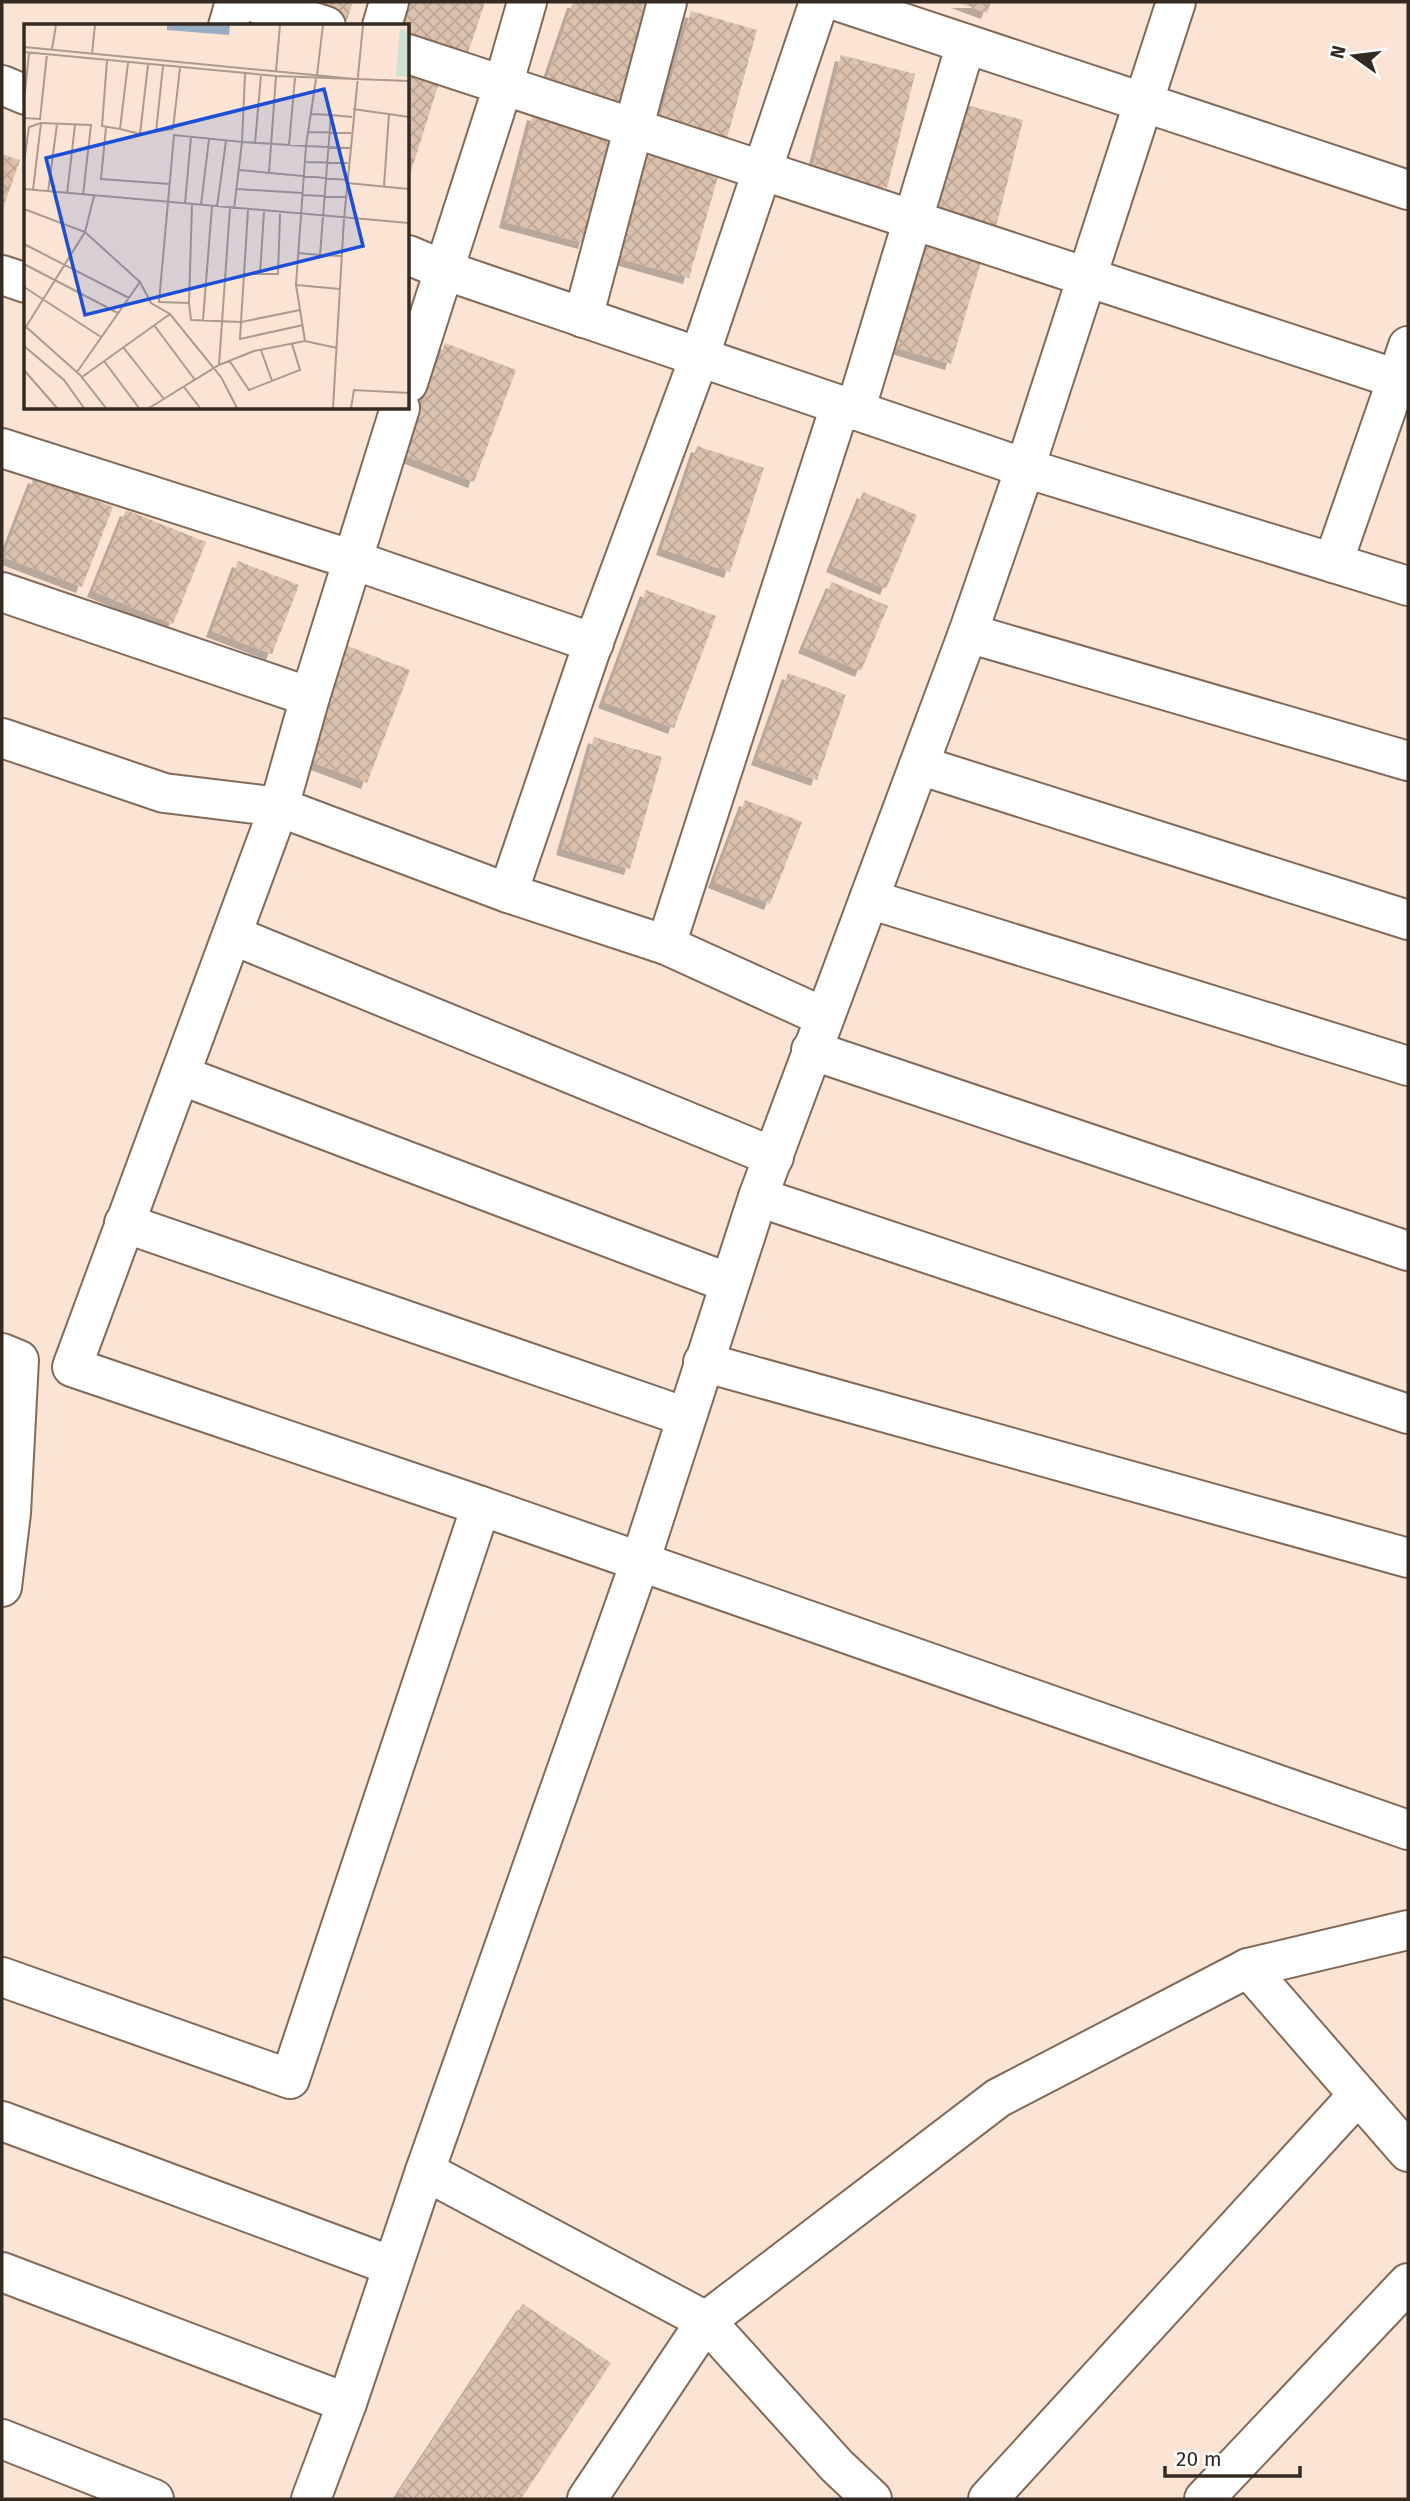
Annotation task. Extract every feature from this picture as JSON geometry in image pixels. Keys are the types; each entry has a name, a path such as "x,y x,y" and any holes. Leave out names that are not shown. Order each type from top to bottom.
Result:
{"street":[{"path":"229,24 235,2"},
{"path":"252,2 320,24"},
{"path":"382,24 388,2"},
{"path":"410,372 503,86 527,2"},
{"path":"583,318 667,2"},
{"path":"508,893 594,643 699,358 762,171 837,2 1408,190"},
{"path":"311,2499 347,2403 425,2171 640,1562 758,1197 968,633 1025,468 1176,2"},
{"path":"666,945 913,220 966,44"},
{"path":"410,55 1085,278 1403,363 1333,563"},
{"path":"2,85 24,94"},
{"path":"410,256 583,318 1025,468 1408,586"},
{"path":"2,275 24,282"},
{"path":"398,410 279,807 72,1367 481,1506 1408,1830"},
{"path":"2,448 353,560 594,643"},
{"path":"2,592 310,697"},
{"path":"968,633 1408,761"},
{"path":"2,738 164,793 279,807 508,893 666,945 818,1034 1408,1251"},
{"path":"919,765 1408,920"},
{"path":"869,899 1405,1054"},
{"path":"232,935 774,1157"},
{"path":"180,1075 729,1283"},
{"path":"758,1197 1408,1414"},
{"path":"124,1223 685,1417"},
{"path":"2,1353 19,1360 2,1587"},
{"path":"703,1362 1408,1558"},
{"path":"2,1977 290,2079 481,1506"},
{"path":"587,2499 706,2321 998,2098 1248,1968 1408,1930"},
{"path":"1248,1968 1408,2152"},
{"path":"988,2499 1358,2095"},
{"path":"2,2121 392,2266"},
{"path":"425,2171 706,2321 837,2466 872,2499"},
{"path":"2,2272 347,2403"},
{"path":"1204,2499 1408,2283"},
{"path":"2,2439 154,2499"}],"building":[{"path":"297,2 353,2 347,20"},
{"path":"403,2 485,2 465,62 410,45 410,24 396,24"},
{"path":"573,2 656,2 620,106 546,81"},
{"path":"957,2 991,2 987,13"},
{"path":"691,11 757,30 727,138 660,118"},
{"path":"841,55 915,74 887,188 812,170"},
{"path":"410,74 439,83 410,175"},
{"path":"951,101 1023,120 995,231 922,213"},
{"path":"533,114 613,135 584,243 505,222"},
{"path":"649,146 721,166 689,278 618,258"},
{"path":"2,154 20,160 2,211"},
{"path":"916,236 983,255 951,364 884,344"},
{"path":"445,343 516,370 474,482 403,455"},
{"path":"697,446 764,468 730,572 662,549"},
{"path":"34,477 113,507 82,587 3,557"},
{"path":"863,492 917,515 886,589 832,566"},
{"path":"126,510 206,542 173,624 93,591"},
{"path":"238,561 299,585 272,654 212,631"},
{"path":"832,582 888,606 861,671 804,647"},
{"path":"646,590 716,616 674,728 604,702"},
{"path":"340,643 410,670 367,783 296,756"},
{"path":"788,673 846,695 817,780 757,759"},
{"path":"594,737 662,757 630,869 562,849"},
{"path":"745,800 802,822 770,904 714,882"},
{"path":"523,2304 611,2363 521,2499 410,2499 399,2492"}]}
